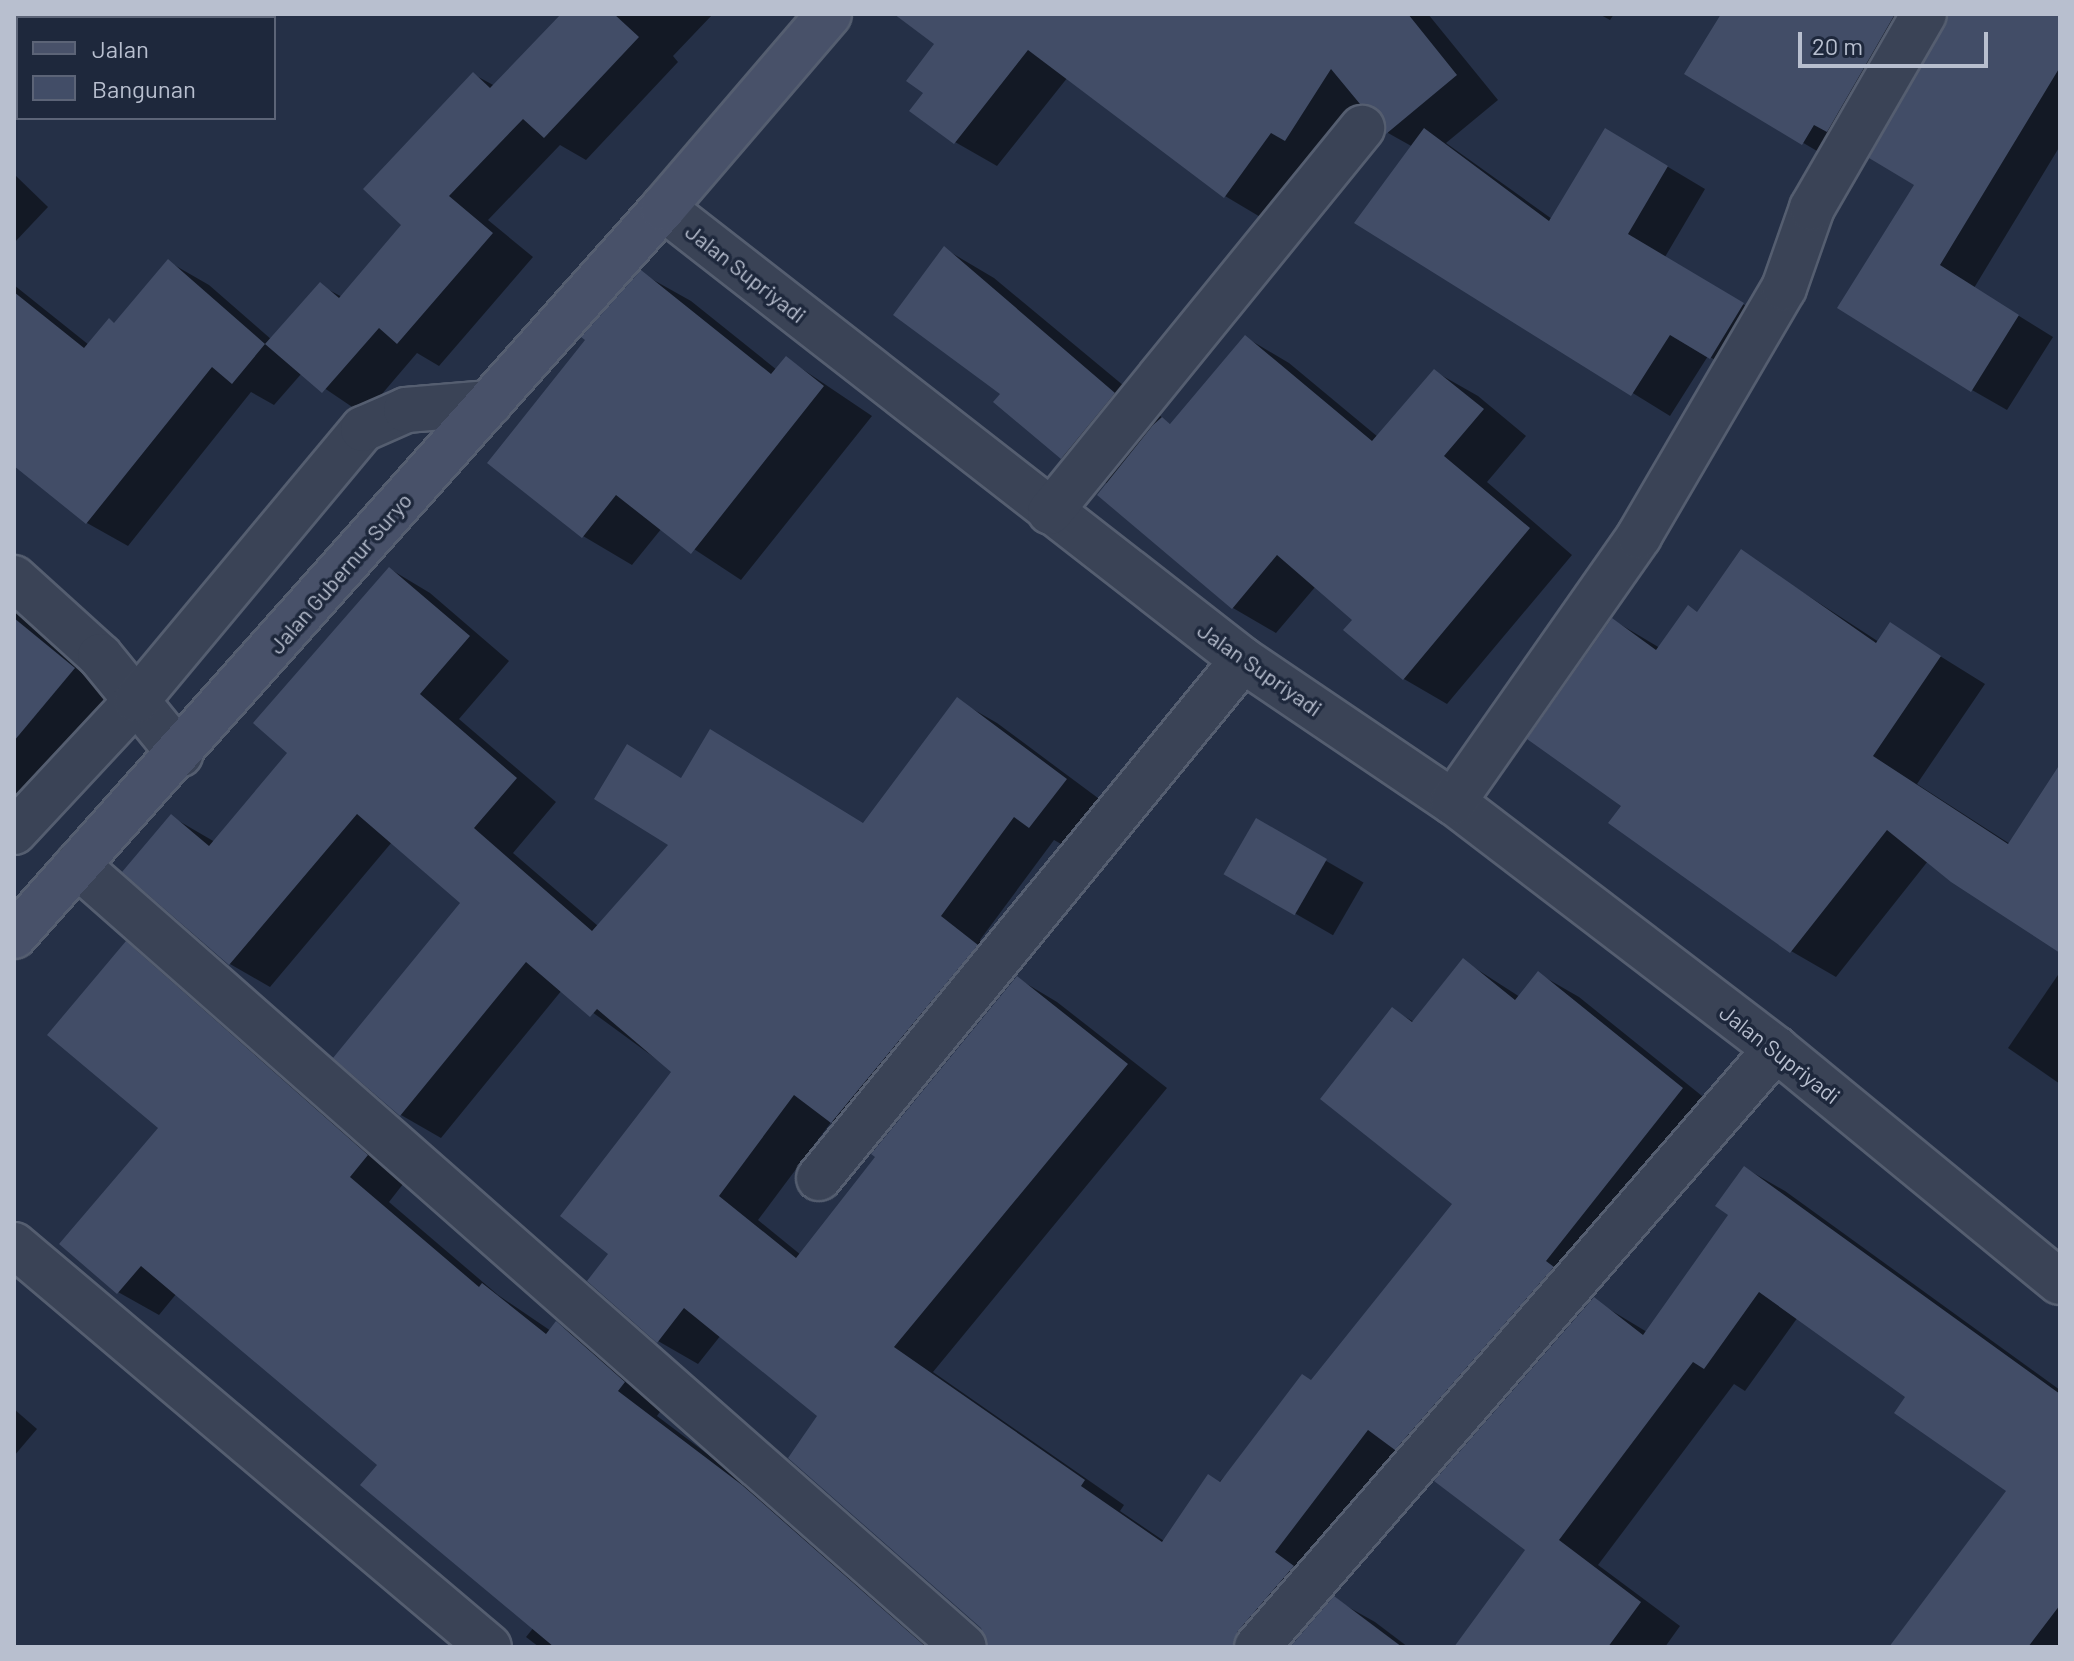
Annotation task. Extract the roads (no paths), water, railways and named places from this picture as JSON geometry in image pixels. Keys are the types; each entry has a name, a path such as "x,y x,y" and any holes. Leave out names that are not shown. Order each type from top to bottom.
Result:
{"main road":[{"name":"Jalan Supriyadi","path":"663,208 829,14"},
{"name":"Jalan Gubernur Suryo","path":"14,936 180,754 663,208"}],"street":[{"path":"1453,802 1639,536 1784,288 1812,208 1924,14"},
{"path":"1050,512 1362,128"},
{"name":"Jalan Supriyadi","path":"663,208 1243,660 1453,802 1776,1049 2060,1282"},
{"path":"14,832 137,700 363,429 406,410 490,403"},
{"path":"14,578 100,656 180,754"},
{"path":"819,1178 1243,660"},
{"path":"77,865 964,1647"},
{"path":"1257,1647 1776,1049"},
{"path":"14,1245 489,1647"}]}
